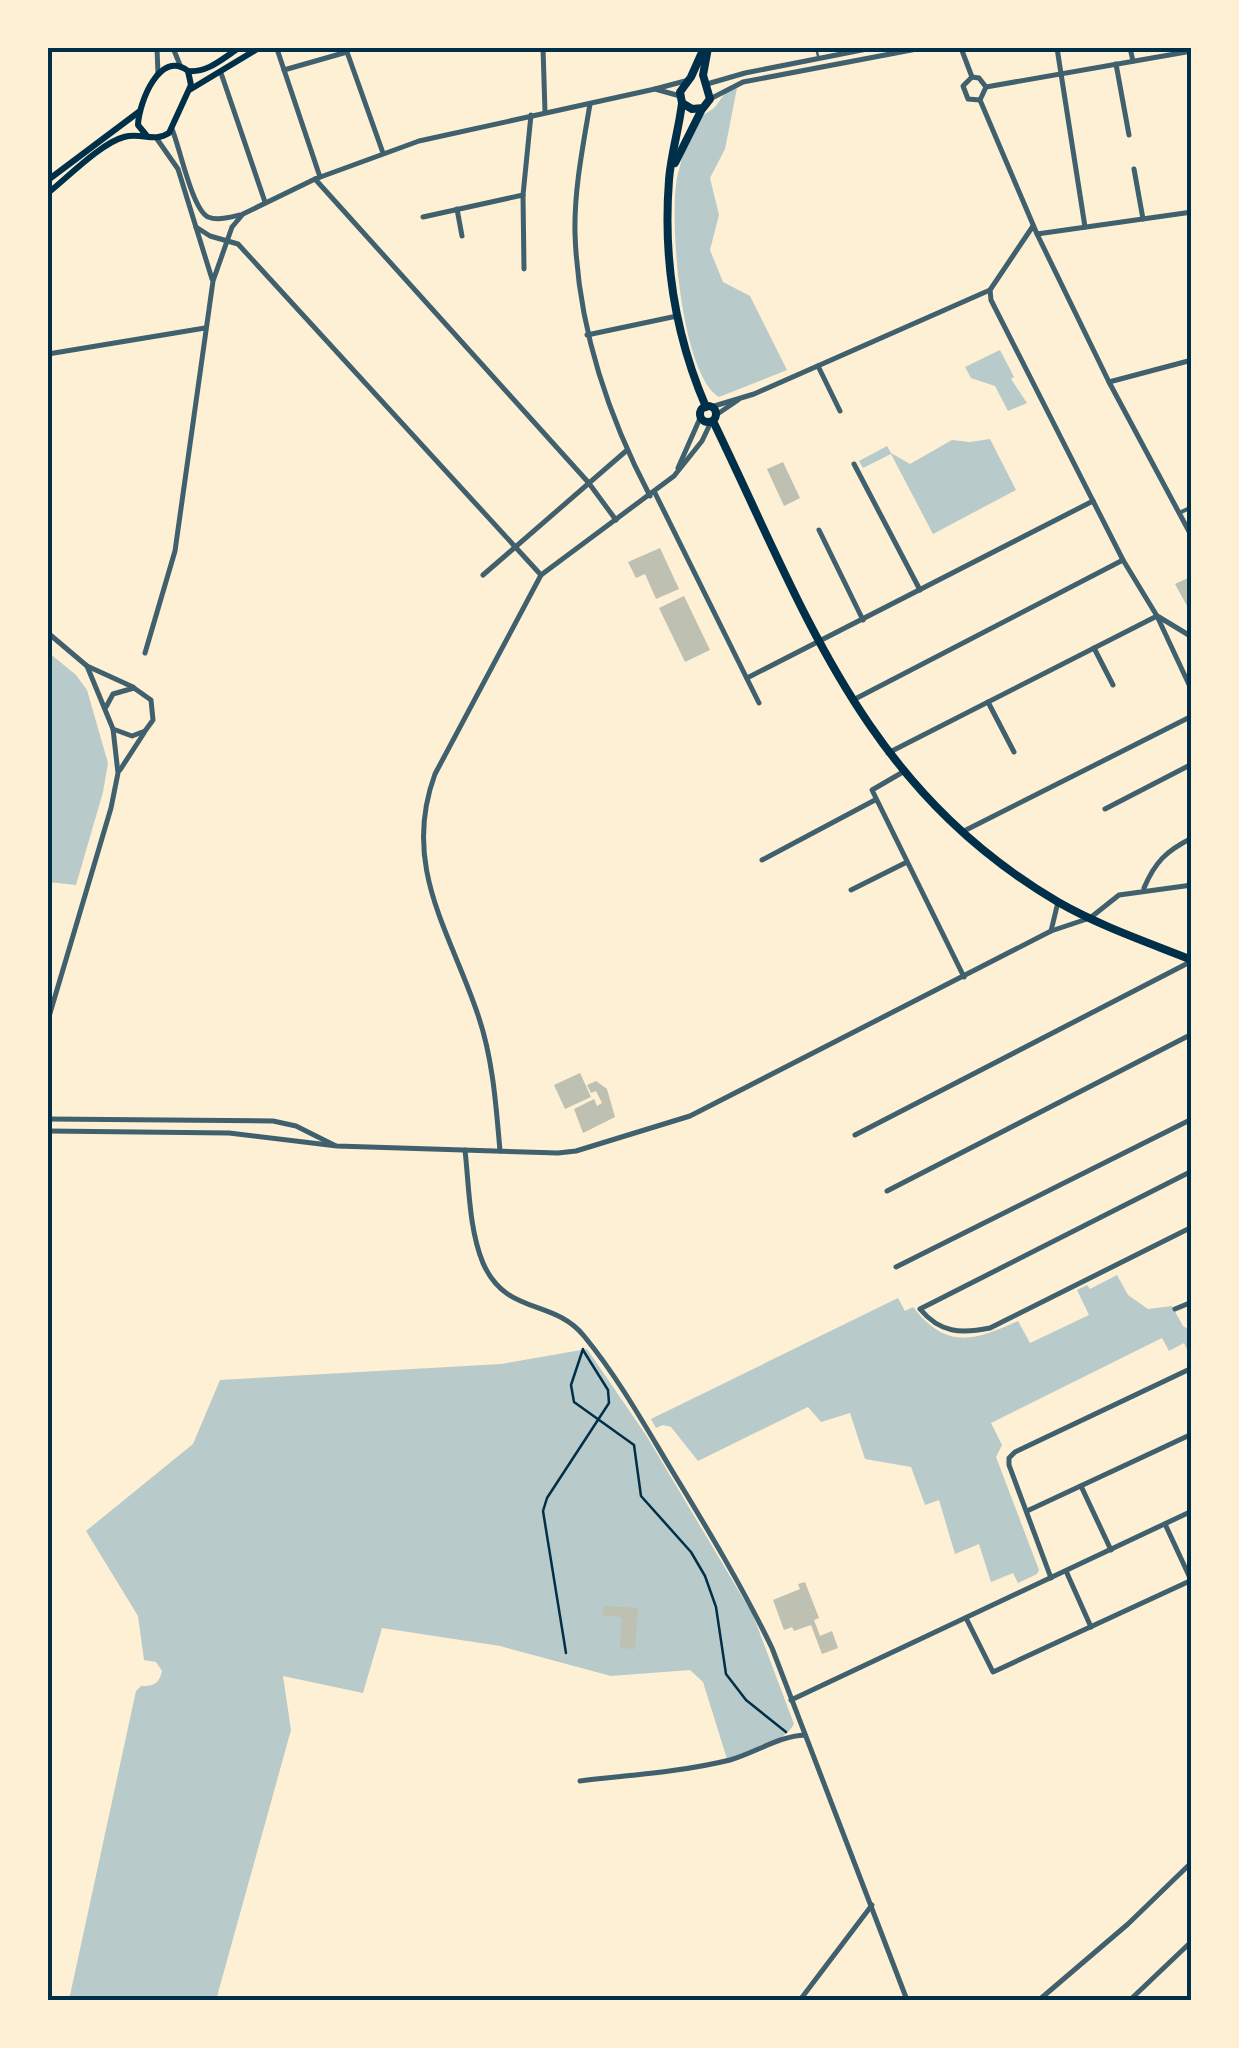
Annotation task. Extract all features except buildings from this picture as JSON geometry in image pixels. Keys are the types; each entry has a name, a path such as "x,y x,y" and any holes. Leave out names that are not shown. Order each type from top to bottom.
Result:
{"main road":[{"path":"188,71 198,72 212,66 239,48"},
{"path":"190,90 259,48"},
{"path":"706,48 681,88 669,176 667,238 677,316 687,357 711,414 819,642 851,700 888,753 961,832 1058,902 1192,961"},
{"path":"669,176 691,126 710,98 703,75 706,48"},
{"path":"48,193 121,138 157,139 172,129 192,80 180,65 167,65 158,74 140,110 138,125 147,136"},
{"path":"689,80 706,84"},
{"path":"681,100 692,110 703,108"},
{"path":"48,180 140,110"},
{"path":"701,416 711,414"}],"street":[{"path":"156,48 158,74"},
{"path":"172,48 180,65"},
{"path":"542,48 544,112"},
{"path":"706,84 872,48"},
{"path":"710,98 743,82 922,48"},
{"path":"961,48 972,77"},
{"path":"1058,48 1085,227"},
{"path":"1130,48 1133,61"},
{"path":"277,49 318,178 588,482 616,520"},
{"path":"986,87 1192,51"},
{"path":"284,70 347,52 383,153"},
{"path":"1116,64 1128,135"},
{"path":"221,72 265,202"},
{"path":"972,77 983,80 986,87 980,100 1036,234 1192,537"},
{"path":"972,77 964,83 963,94 972,101 980,100"},
{"path":"172,129 198,206 207,216 222,219 243,214 318,178 383,153 450,133 689,80"},
{"path":"656,89 681,100"},
{"path":"590,102 578,179 575,233 587,335 626,451 759,704"},
{"path":"524,268 523,195 532,115"},
{"path":"157,139 178,169 213,280"},
{"path":"1134,169 1143,219"},
{"path":"423,217 523,195"},
{"path":"456,210 462,236"},
{"path":"1036,234 1192,212"},
{"path":"145,654 175,551 213,280 232,227 243,214"},
{"path":"500,1151 494,1081 486,1046 478,1014 436,911 423,832 426,799 435,774 541,574 674,476 702,442 711,414 990,290 1033,226"},
{"path":"196,227 238,244 541,574"},
{"path":"990,290 991,300 1123,560 1157,616 1192,691"},
{"path":"587,335 677,316"},
{"path":"48,354 205,328"},
{"path":"1110,382 1192,360"},
{"path":"818,366 840,411"},
{"path":"674,476 701,416"},
{"path":"483,574 626,451"},
{"path":"854,464 920,590"},
{"path":"747,678 1093,500"},
{"path":"1180,513 1192,507"},
{"path":"819,530 863,620"},
{"path":"851,700 1123,560"},
{"path":"1157,616 1192,637"},
{"path":"888,753 1157,616"},
{"path":"48,633 87,666 146,694 153,706 150,726 118,773"},
{"path":"1094,648 1112,685"},
{"path":"48,1020 118,773 113,729 87,666"},
{"path":"106,707 120,690 134,688"},
{"path":"988,702 1014,752"},
{"path":"961,832 1192,716"},
{"path":"113,729 132,736 150,726"},
{"path":"1104,809 1192,764"},
{"path":"903,772 872,790 964,977"},
{"path":"762,860 875,800"},
{"path":"1144,890 1154,865 1169,850 1192,838"},
{"path":"852,890 905,863"},
{"path":"48,1131 229,1133 337,1146 576,1151 690,1116 1051,931 1090,918 1119,894 1192,885"},
{"path":"1051,931 1058,902"},
{"path":"856,1135 1192,961"},
{"path":"886,1191 1192,1034"},
{"path":"896,1267 1192,1119"},
{"path":"48,1120 272,1121 296,1126 337,1146"},
{"path":"465,1150 474,1228 483,1262 506,1294 526,1306 554,1312 586,1339 638,1414 746,1592 907,2000"},
{"path":"1192,1171 920,1309 945,1330 990,1328 1192,1227"},
{"path":"1175,1309 1192,1302"},
{"path":"1050,1578 1009,1458 1014,1452 1192,1368"},
{"path":"1026,1511 1192,1434"},
{"path":"1080,1486 1110,1550"},
{"path":"791,1700 1192,1512"},
{"path":"966,1618 993,1672 1192,1580 1165,1524"},
{"path":"1066,1571 1091,1627"},
{"path":"580,1781 689,1768 734,1758 790,1735 805,1735"},
{"path":"1039,2000 1128,1924 1192,1862"},
{"path":"800,2000 872,1905"},
{"path":"1130,2000 1192,1941"}],"lane":[{"path":"816,48 818,58"}],"path":[{"path":"566,1652 544,1503 598,1420 610,1398 582,1349 571,1385 572,1397 578,1408 598,1420 634,1445 641,1496 691,1552 705,1576 716,1607 726,1674 735,1689 790,1735"}],"shaded area":[{"path":"737,88 725,149 710,178 719,215 710,250 723,282 750,296 787,370 719,397 706,383 687,329 677,261 675,199 677,178 694,127 726,93"},
{"path":"1000,350 1014,377 1011,379 1027,403 1008,411 995,386 971,378 965,367"},
{"path":"990,439 1016,490 933,534 891,454 863,468 859,461 887,446 891,453 910,464 952,440"},
{"path":"48,652 76,675 87,690 108,763 76,885 48,882"},
{"path":"1117,1275 1128,1295 1148,1309 1172,1306 1183,1326 1191,1331 1191,1358 1184,1343 1169,1351 1162,1338 991,1423 1002,1445 996,1457 1039,1570 1018,1583 1013,1573 991,1582 979,1544 955,1554 939,1500 925,1505 911,1467 865,1459 850,1413 821,1422 808,1407 698,1461 671,1427 656,1428 651,1419 898,1298 905,1311 913,1307 925,1321 949,1336 974,1337 1018,1321 1030,1343 1089,1315 1077,1290 1087,1285 1090,1289"},
{"path":"587,1349 646,1435 753,1615 794,1724 789,1731 765,1746 727,1759 703,1682 690,1670 611,1676 500,1646 382,1628 363,1693 283,1676 291,1730 216,2000 69,2000 136,1691 155,1683 162,1671 156,1662 144,1660 138,1616 86,1531 193,1444 220,1380 501,1364"}]}
